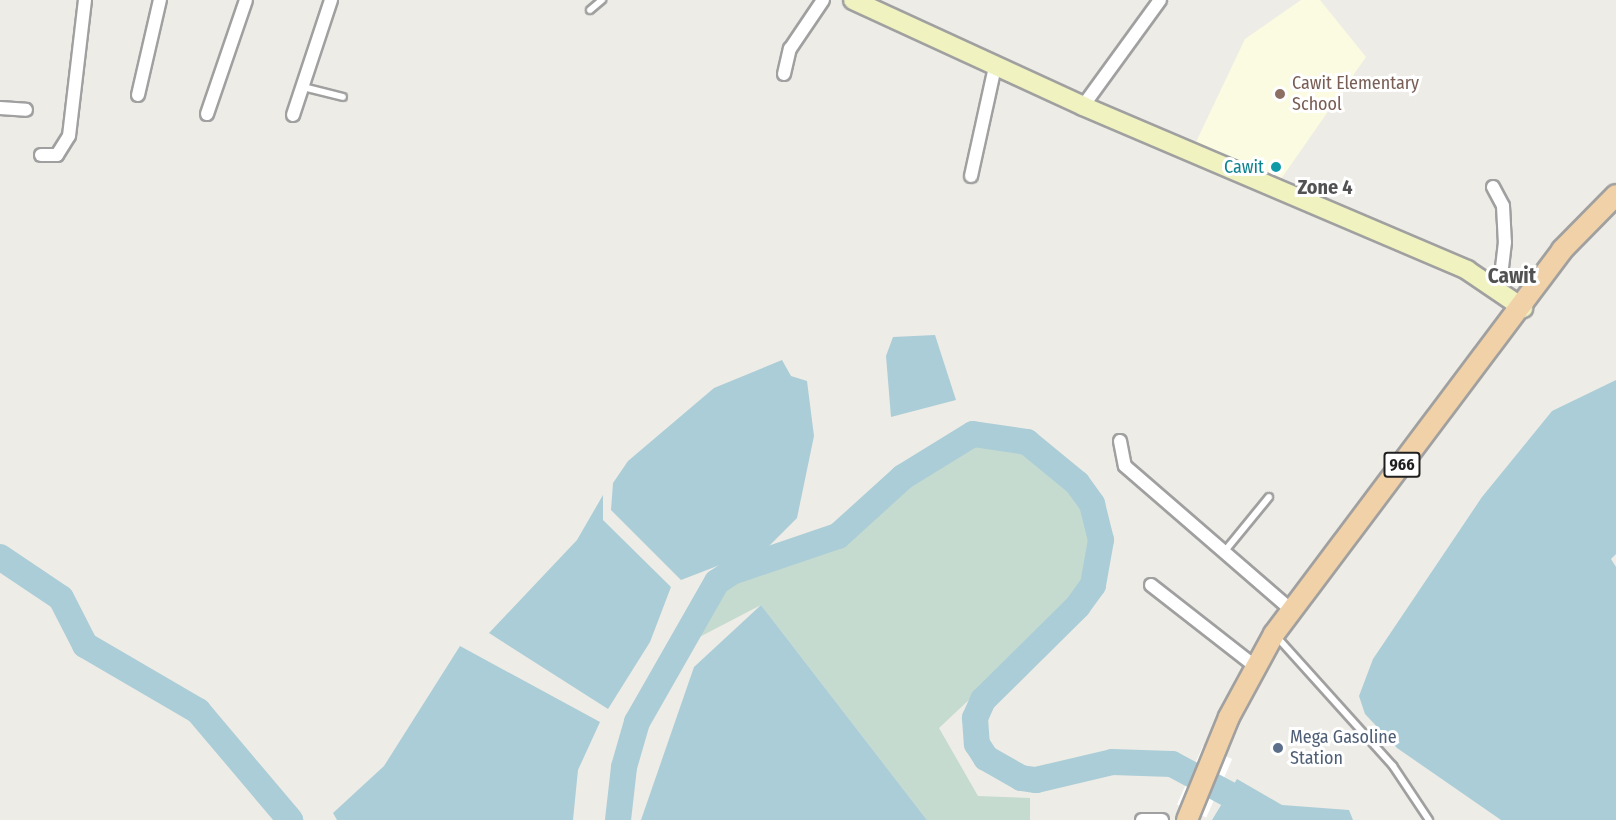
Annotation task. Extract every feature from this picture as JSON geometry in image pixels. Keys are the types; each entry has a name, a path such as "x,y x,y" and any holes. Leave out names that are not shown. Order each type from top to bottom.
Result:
{"main road":[{"name":"966","path":"1190,815 1217,753 1229,717 1274,634 1523,308 1562,250 1616,195"}],"street":[{"path":"41,155 57,155 69,136 85,0"},
{"path":"138,95 160,0"},
{"path":"207,114 246,0"},
{"path":"293,115 331,0"},
{"path":"784,74 790,50 823,0"},
{"path":"853,0 1083,106 1467,270 1523,308"},
{"path":"1083,106 1160,0"},
{"path":"971,176 995,67"},
{"path":"0,108 26,110"},
{"path":"1493,187 1503,206 1505,242 1498,293"},
{"path":"1120,441 1125,466 1291,610"},
{"path":"1151,585 1256,667"},
{"path":"1142,820 1162,820"}],"lane":[{"path":"590,10 602,0"},
{"path":"303,87 343,97"},
{"path":"1224,552 1269,497"},
{"path":"1274,634 1393,766 1429,820"}],"shaded area":[{"name":"Cawit Elementary School","path":"1301,0 1320,0 1366,57 1281,179 1196,142 1245,39"},
{"path":"982,441 1038,459 1088,512 1089,569 1057,617 939,728 978,796 1030,798 1030,820 927,820 761,605 686,644 707,602 734,583 839,545 927,474"}],"water":[{"path":"935,335 956,400 891,417 886,356 893,337"},
{"path":"782,360 791,376 807,381 814,436 797,518 769,546 681,580 611,510 613,483 628,461 714,388"},
{"path":"1616,380 1616,554 1611,559 1616,567 1616,820 1501,820 1397,748 1365,714 1359,696 1373,659 1482,497 1552,411"},
{"path":"603,495 603,520 671,587 650,642 608,709 489,633 577,540"},
{"path":"761,605 927,820 641,820 694,667"},
{"path":"460,646 600,722 578,770 573,820 337,820 333,813 384,766"},
{"path":"1237,779 1282,805 1349,810 1353,820 1212,820"}],"pier":[{"path":"1203,746 1232,759 1206,817 1177,804"}],"waterway":[{"path":"618,820 624,767 637,722 717,582 732,572 838,536 903,477 973,434 1027,442 1077,483 1092,504 1101,540 1093,585 1078,606 983,700 975,718 977,744 986,758 1021,778 1036,780 1112,762 1172,764 1230,795"},
{"path":"0,557 61,598 85,645 198,711 290,820"}],"place":[{"name":"Cawit Elementary School","path":"1280,94"},
{"name":"Cawit","path":"1276,167"},
{"name":"Mega Gasoline Station","path":"1278,748"}],"district":[{"name":"Zone 4","path":"1325,187"},
{"name":"Cawit","path":"1512,276"}]}
